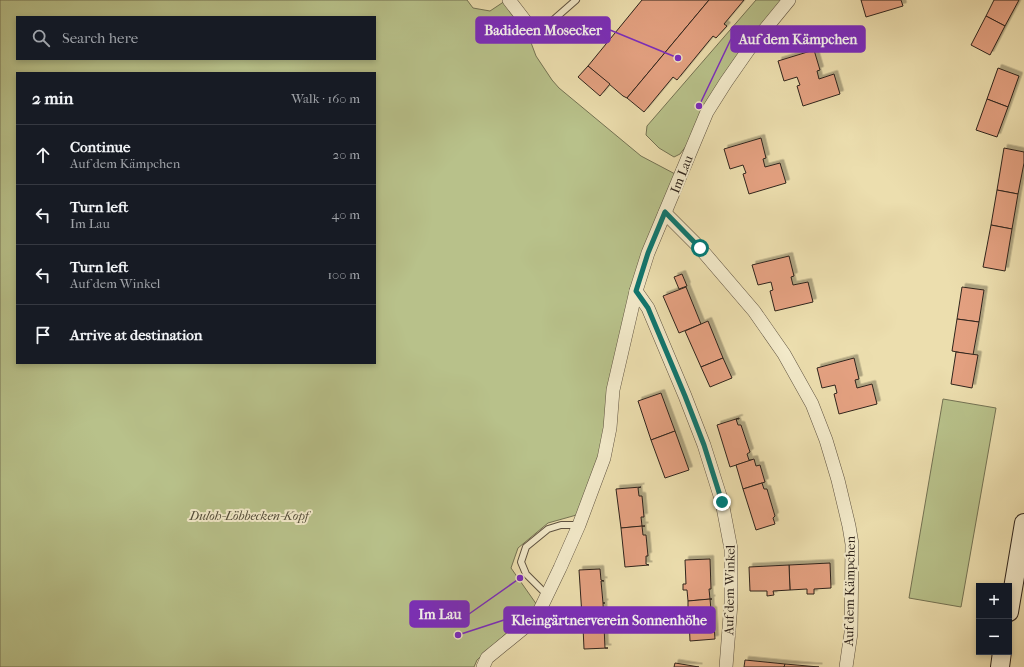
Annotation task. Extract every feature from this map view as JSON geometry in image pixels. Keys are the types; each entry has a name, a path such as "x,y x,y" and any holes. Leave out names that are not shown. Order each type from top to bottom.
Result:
{"main road":[{"path":"1012,594 1024,523"},
{"path":"1000,667 1002,655"}],"street":[{"path":"509,0 536,35"},
{"name":"Im Lau","path":"484,667 487,658 536,618 579,525 604,458 610,428 613,390 636,291 648,253 707,112 749,48 789,0"},
{"name":"Auf dem Kämpchen","path":"665,212 700,248 754,311 784,354 812,404 826,440 838,480 852,544 851,633 846,667"},
{"name":"Auf dem Winkel","path":"636,291 648,308 685,396 704,445 722,502 731,549 731,603 726,667"}],"lane":[{"path":"536,35 576,0"},
{"path":"547,595 526,574 521,562 526,547 548,529 561,526 579,525"},
{"path":"539,612 555,619 572,621"}],"green space":[{"name":"Duloh-Löbbecken-Kopf","path":"0,0 467,0 473,8 490,11 505,1 530,40 536,56 559,88 641,156 677,175 632,292 602,458 580,514 548,523 518,548 511,568 537,605 477,660 474,667 0,667"},
{"path":"756,0 782,0 690,141 680,154 674,157 659,148 646,135 647,126"},
{"path":"943,399 996,408 961,607 909,598"}],"building":[{"path":"642,0 709,0 627,98 588,66"},
{"path":"709,0 744,0 724,24 727,26 716,38 713,36 677,80 673,77 644,112 627,98"},
{"path":"861,0 901,0 903,6 866,17"},
{"path":"994,0 1019,0 1005,26 986,16"},
{"path":"986,16 1005,26 990,55 971,45"},
{"path":"814,50 820,70 817,71 819,79 834,74 840,94 803,106 797,86 800,85 797,77 784,81 778,61"},
{"path":"588,66 610,84 600,96 578,77"},
{"path":"998,68 1019,76 1008,107 987,99"},
{"path":"987,99 1008,107 997,137 976,130"},
{"path":"761,138 766,158 763,159 765,167 780,163 786,183 749,194 743,174 746,173 743,165 730,169 724,149"},
{"path":"1004,148 1024,152 1024,163 1018,194 997,190"},
{"path":"997,190 1018,194 1012,229 991,225"},
{"path":"991,225 1012,229 1005,271 983,267"},
{"path":"789,256 794,276 791,277 793,285 808,282 813,302 775,311 770,291 773,290 771,282 758,285 752,265"},
{"path":"682,274 687,286 679,289 674,277"},
{"path":"686,287 701,324 679,333 663,296"},
{"path":"962,287 984,290 979,322 957,319"},
{"path":"957,319 979,322 973,355 952,351"},
{"path":"708,321 723,358 701,367 685,331"},
{"path":"956,352 978,355 972,388 951,384"},
{"path":"723,358 732,378 710,387 701,367"},
{"path":"854,358 859,379 855,380 857,388 872,384 877,404 839,414 834,394 837,393 835,385 822,388 817,368"},
{"path":"661,393 675,431 651,440 638,401"},
{"path":"739,418 736,419 738,425 741,425 750,452 747,454 749,460 752,460 730,467 717,425"},
{"path":"675,431 689,470 665,478 651,440"},
{"path":"754,459 756,466 760,465 765,482 743,489 736,465"},
{"path":"762,483 764,489 767,489 775,516 773,518 775,524 756,530 743,489"},
{"path":"641,487 638,488 639,496 642,496 644,517 641,517 642,526 645,526 621,528 616,489"},
{"path":"642,526 643,535 646,535 648,556 646,556 646,564 649,565 625,567 621,528"},
{"path":"710,559 711,589 709,589 710,599 712,599 688,601 687,590 683,590 683,584 686,584 685,560"},
{"path":"830,563 831,588 814,589 814,594 807,594 807,589 790,590 789,565"},
{"path":"789,565 790,590 773,591 774,595 767,596 767,591 750,591 749,567"},
{"path":"600,569 601,580 604,581 601,581 604,625 607,626 604,626 605,648 608,648 584,649 583,627 577,627 576,616 582,616 579,570"},
{"path":"710,599 711,610 713,610 715,639 690,641 689,618 685,618 684,612 688,612 688,601"},
{"path":"745,660 785,664 784,667 744,667"},
{"path":"675,663 699,667 674,667"},
{"path":"785,664 819,667 784,667"}],"place":[{"name":"Badideen Mosecker","path":"678,58"},
{"name":"Auf dem Kämpchen","path":"699,106"},
{"name":"Im Lau","path":"520,578"},
{"name":"Kleingärtnerverein Sonnenhöhe","path":"458,635"}],"route":[{"path":"700,248 665,212 648,253 636,291 648,308 685,396 704,445 722,502"}]}
